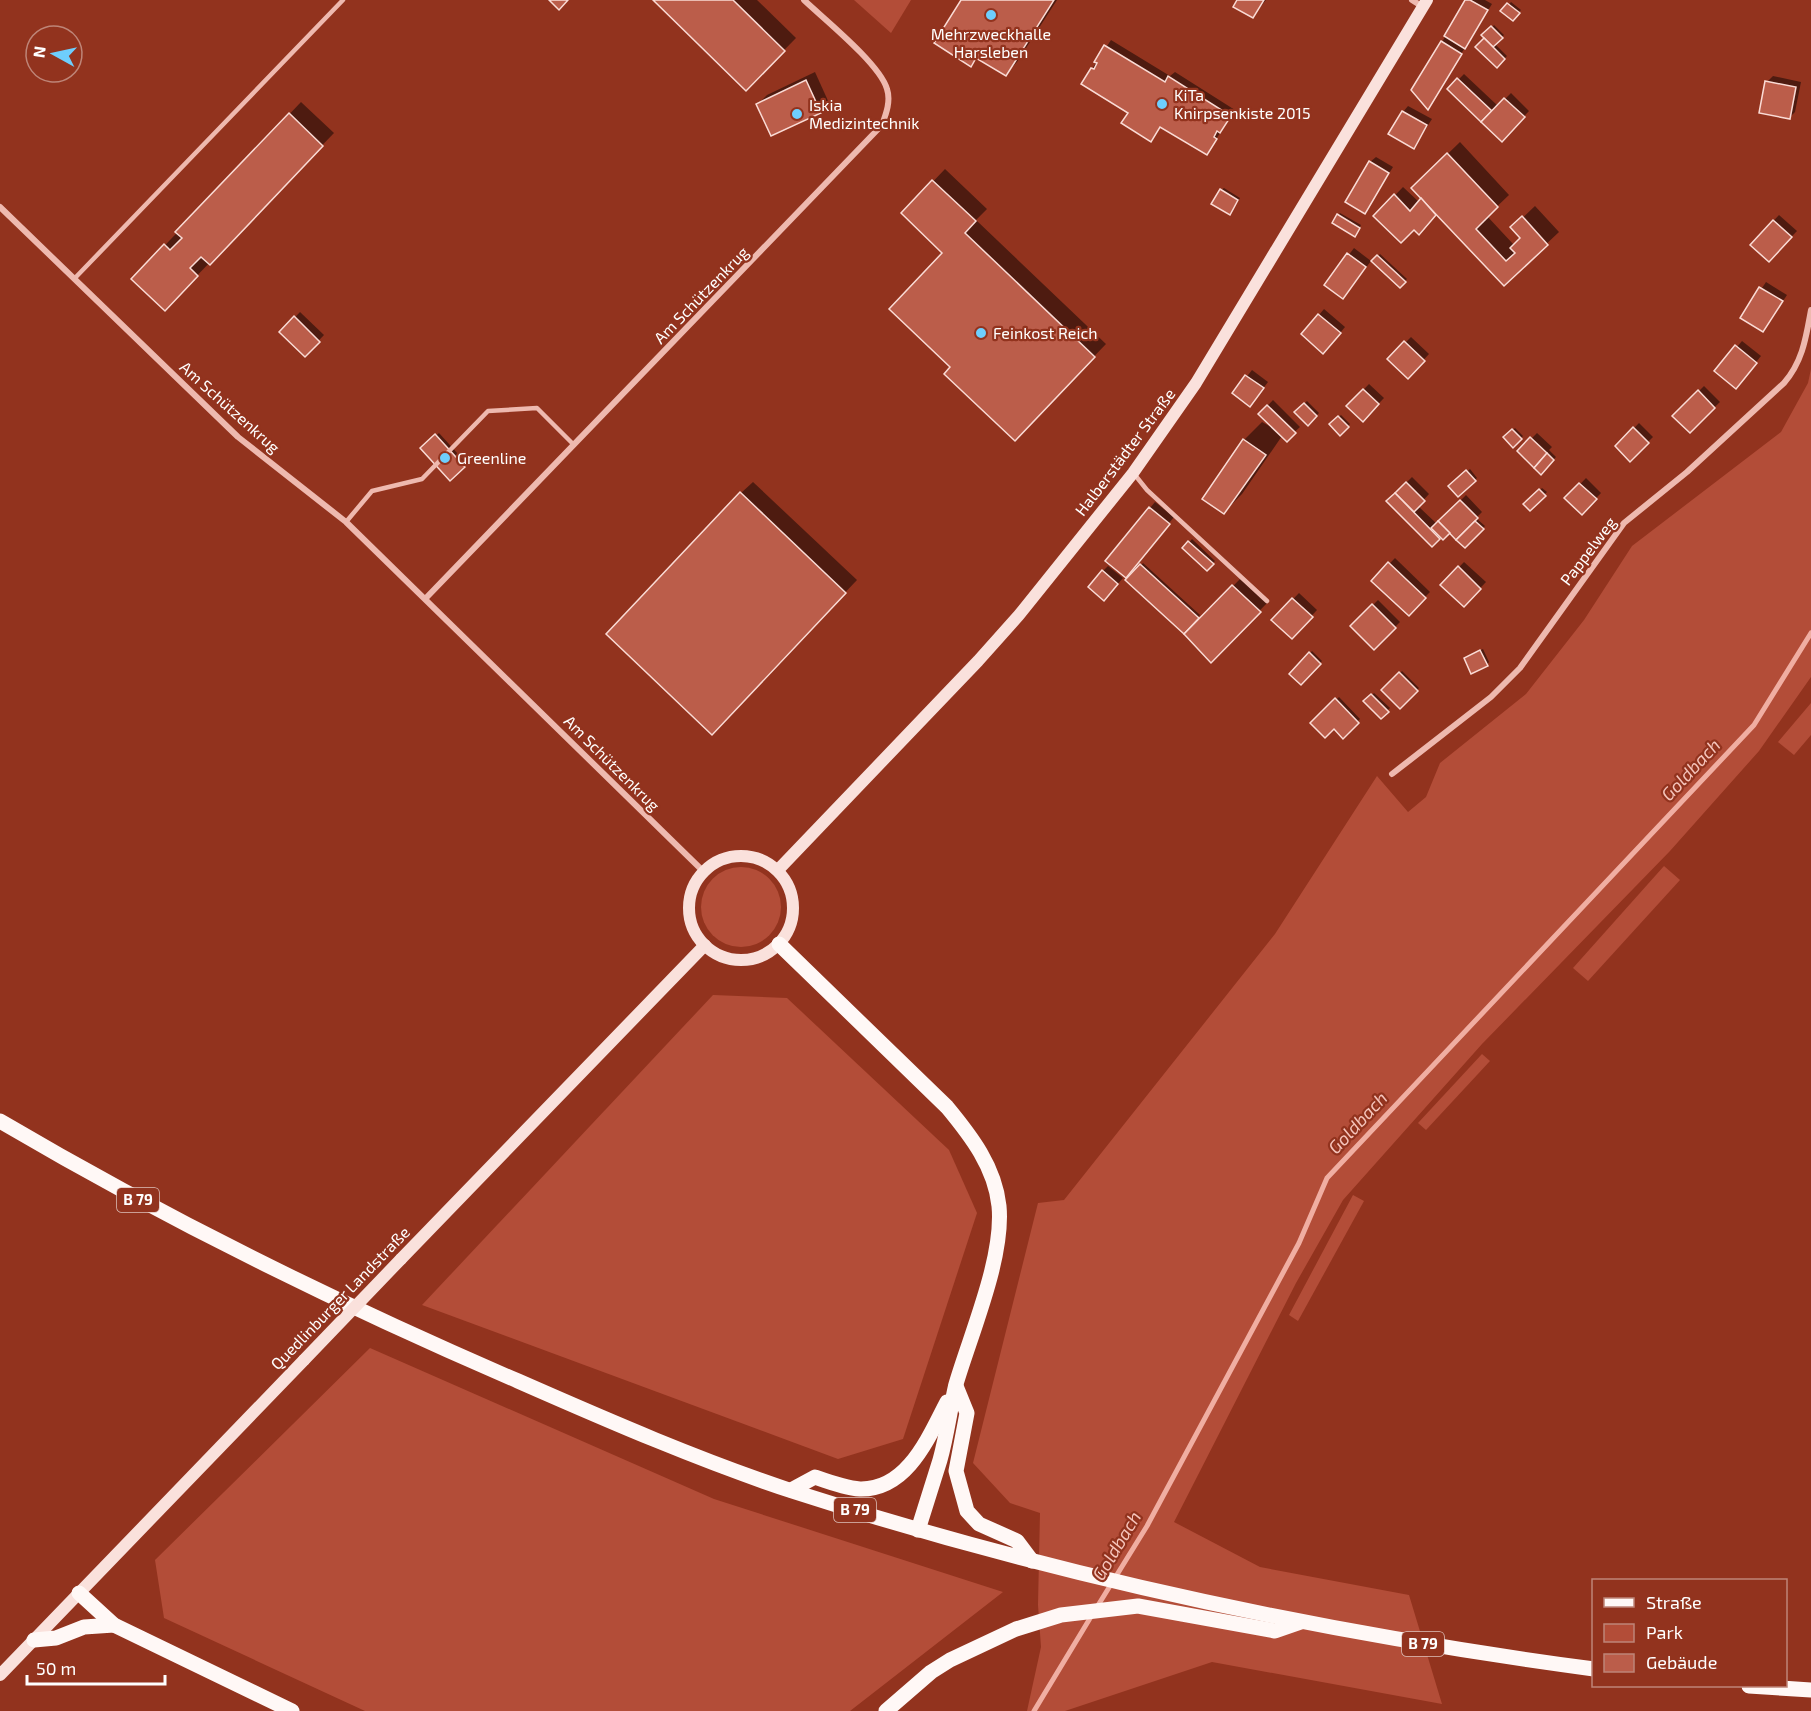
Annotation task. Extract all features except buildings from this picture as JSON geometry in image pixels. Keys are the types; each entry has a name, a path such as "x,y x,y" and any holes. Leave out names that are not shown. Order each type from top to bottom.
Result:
{"main road":[{"name":"Halberstädter Straße","path":"778,870 978,661 1133,473 1202,373 1421,2"},
{"path":"740,855 767,862 778,870 790,890 794,913 791,924 778,944 759,957 748,960 725,957 705,945 692,926 690,914 692,891 703,872 727,857 740,855"},
{"path":"778,944 947,1107 972,1138 994,1180 999,1207 999,1234 956,1386 940,1460 918,1530"},
{"name":"Quedlinburger Landstraße","path":"0,1675 705,945"},
{"name":"B 79","path":"0,1121 150,1206 334,1300 621,1426 791,1490 918,1530 1032,1561 1144,1587 1301,1622 1428,1645 1592,1669"},
{"path":"791,1490 815,1477 860,1489 884,1484 897,1476 920,1452 956,1386"},
{"path":"956,1386 967,1413 956,1471 967,1511 979,1524 1017,1541 1032,1561"},
{"path":"79,1593 114,1625 292,1711"},
{"path":"886,1711 931,1672 950,1660 1016,1629 1061,1615 1138,1606 1275,1631 1301,1622"},
{"path":"34,1640 56,1638 84,1627 114,1625"},
{"path":"1764,1687 1811,1690"}],"street":[{"name":"Am Schützenkrug","path":"426,598 882,125 889,107 887,89 876,70 804,0"},
{"name":"Am Schützenkrug","path":"0,207 238,437 346,522 703,872"},
{"name":"Pappelweg","path":"1392,774 1491,697 1513,675 1624,523 1687,472 1784,383 1795,370 1803,353 1811,310"}],"lane":[{"path":"75,278 343,0"},
{"path":"346,522 372,491 422,478 489,411 537,408 574,445"},
{"path":"1133,473 1147,490 1267,601"}],"green space":[{"path":"854,0 911,0 891,33"},
{"path":"1811,369 1811,677 1759,751 1670,851 1482,1044 1343,1200 1296,1283 1174,1522 1260,1567 1409,1595 1442,1704 1212,1662 1065,1711 1027,1711 1041,1647 1038,1605 1040,1513 1010,1503 973,1463 1038,1203 1064,1200 1275,934 1377,776 1408,812 1426,797 1440,763 1526,694 1584,620 1632,546 1781,432 1808,383"},
{"path":"1811,703 1811,735 1794,755 1778,742"},
{"path":"1664,866 1680,880 1588,981 1573,968"},
{"path":"741,867 756,870 769,879 778,892 781,907 778,922 769,935 756,944 741,947 726,944 713,935 704,922 701,907 704,892 713,879 726,870"},
{"path":"713,995 787,998 949,1150 977,1213 903,1439 838,1459 422,1305"},
{"path":"1482,1054 1490,1061 1426,1130 1418,1123"},
{"path":"1353,1195 1364,1201 1298,1321 1289,1315"},
{"path":"370,1348 714,1499 1003,1592 850,1711 365,1711 164,1618 155,1560"}],"waterway":[{"name":"Goldbach","path":"1097,1607 1147,1526 1299,1243 1327,1178 1754,725 1811,633"},
{"name":"Goldbach","path":"1034,1711 1092,1615"}],"place":[{"name":"Mehrzweckhalle Harsleben","path":"991,15"},
{"name":"KiTa Knirpsenkiste 2015","path":"1162,104"},
{"name":"Iskia Medizintechnik","path":"797,114"},
{"name":"Feinkost Reich","path":"981,333"},
{"name":"Greenline","path":"445,458"}]}
